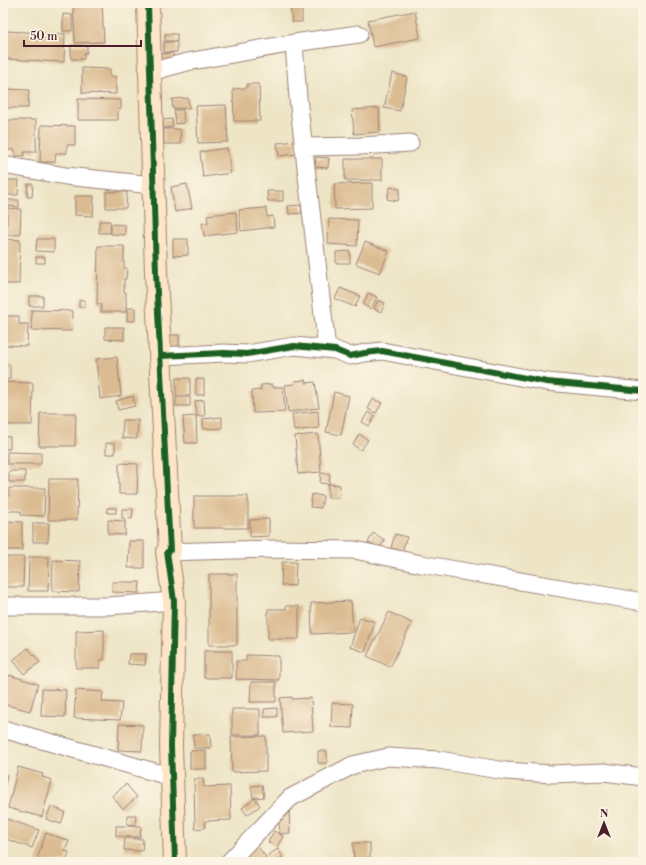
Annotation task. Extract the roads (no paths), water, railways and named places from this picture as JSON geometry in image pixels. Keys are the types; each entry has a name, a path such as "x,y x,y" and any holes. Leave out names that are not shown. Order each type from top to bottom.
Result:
{"street":[{"path":"148,3 156,273 170,551 167,552 174,601 171,746 176,862"},
{"path":"150,72 187,62 294,43 359,34"},
{"path":"294,43 298,98 327,349"},
{"path":"304,147 410,143"},
{"path":"3,165 66,176 153,185"},
{"path":"160,356 247,354 294,346 335,350 350,356 365,352 382,351 547,382 643,391"},
{"path":"167,552 356,550 437,566 643,602"},
{"path":"3,606 108,606 174,601"},
{"path":"3,729 172,777"},
{"path":"229,862 290,798 353,766 388,757 439,760 513,771 552,774 604,772 643,777"}]}
